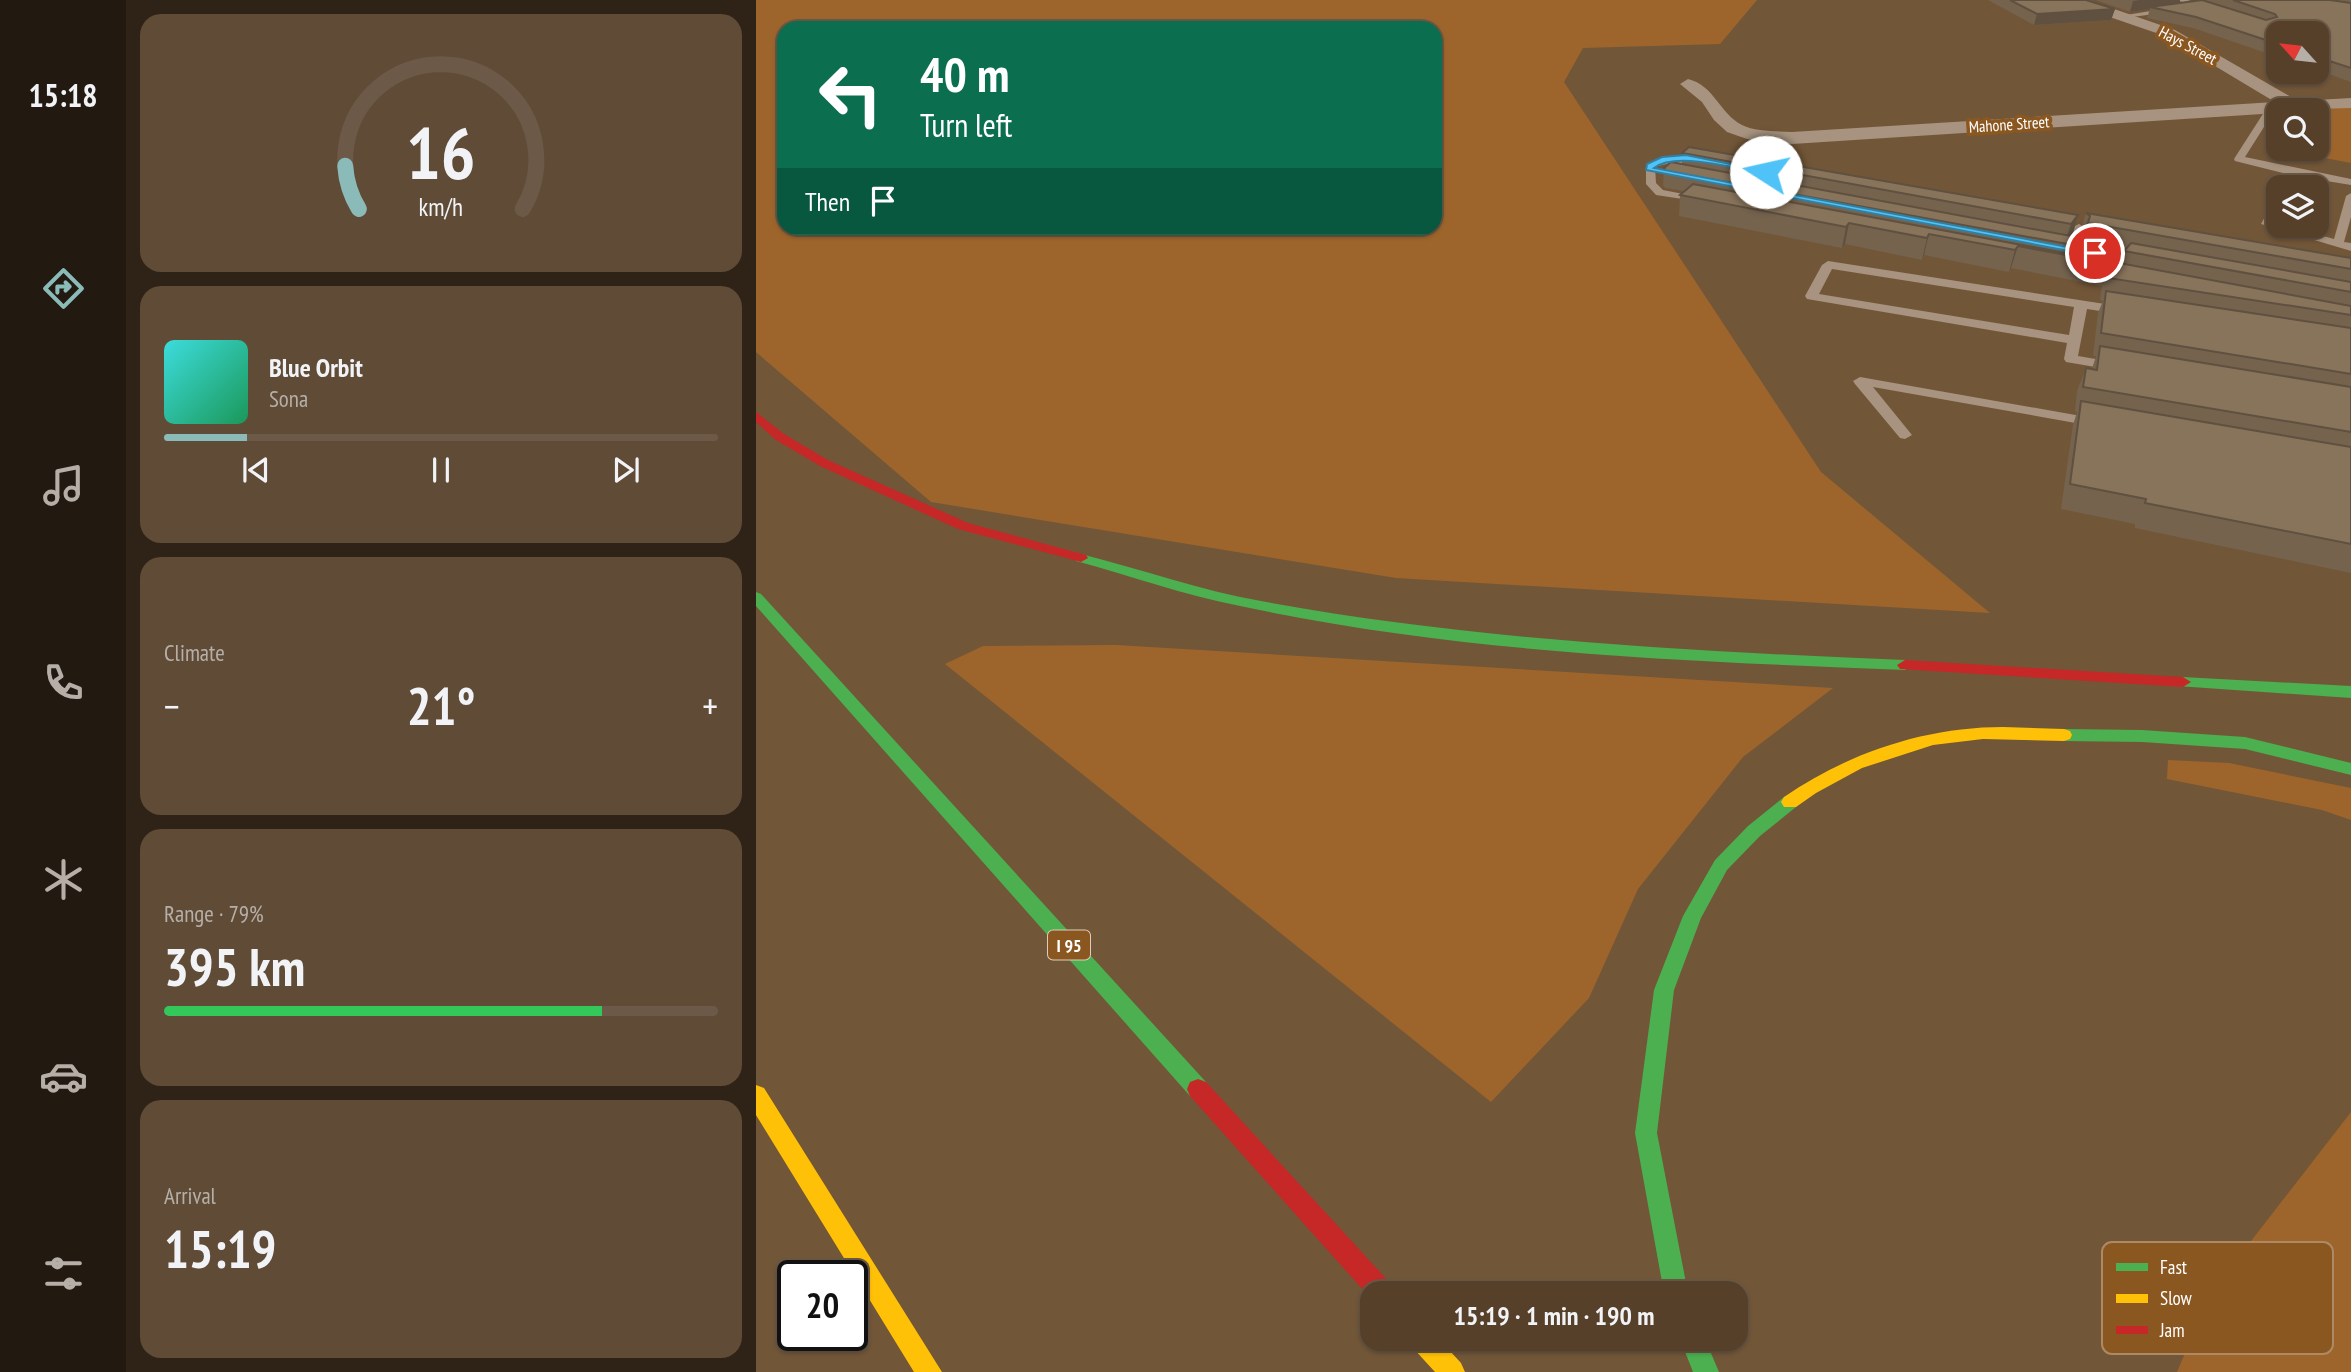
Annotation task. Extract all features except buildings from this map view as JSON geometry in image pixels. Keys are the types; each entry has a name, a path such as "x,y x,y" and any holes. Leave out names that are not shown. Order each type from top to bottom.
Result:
{"highway":[{"path":"756,416 780,437 824,463 963,526 1258,606 1444,636 1686,656 1951,667 2351,692"},
{"name":"I 95","path":"756,597 1370,1281"},
{"path":"1674,1281 1646,1133 1664,990 1692,916 1721,865 1754,831 1799,795 1849,767 1903,746 1981,733 2142,736 2245,743 2351,769"},
{"path":"756,1095 929,1372"},
{"path":"1433,1351 1452,1372"},
{"path":"1697,1351 1706,1372"}],"street":[{"name":"Hays Street","path":"2074,0 2124,16 2190,43 2281,98"},
{"name":"Mahone Street","path":"1688,84 1709,99 1720,116 1734,128 1792,138 2266,108"},
{"name":"Mahone Street","path":"2329,104 2351,103"}],"lane":[{"path":"2180,0 2220,13"},
{"path":"2124,16 2198,5"},
{"path":"2266,116 2239,159 2351,182"},
{"path":"1712,162 1686,158 1662,160 1650,166 1650,170 1651,184 1660,192 1714,203"},
{"path":"1650,170 1664,172"},
{"path":"2319,238 2345,245 2351,196"},
{"path":"2065,225 2092,230"},
{"path":"2072,249 2079,227"},
{"path":"2058,246 2131,260"},
{"path":"2110,278 2118,258"},
{"path":"2075,340 1811,296 1828,265 2135,313"},
{"path":"2096,276 2124,281"},
{"path":"2081,304 2071,359 2138,371"},
{"path":"1905,435 1860,381 2119,426"}],"shaded area":[{"path":"756,0 1757,0 1720,44 1583,48 1564,82 1821,472 1990,613 1396,578 931,502 756,352"},
{"path":"2351,107 2351,163 2329,159 2329,108"},
{"path":"1116,645 1833,688 1743,757 1638,889 1589,998 1491,1102 945,664 983,646"},
{"path":"2168,760 2229,763 2351,788 2351,820 2322,810 2167,779"},
{"path":"2351,1112 2351,1372 2177,1372 2185,1354 2333,1354 2333,1242 2250,1242"}],"traffic: fast":[{"path":"1081,558 1238,601 1421,631 1662,653 1905,665"},
{"path":"756,597 1198,1089"},
{"path":"2183,682 2351,692"},
{"path":"2064,735 2142,736 2245,743 2351,769"},
{"path":"1674,1281 1646,1133 1664,990 1692,916 1721,865 1754,831 1790,802"},
{"path":"1697,1351 1706,1372"}],"traffic: slow":[{"path":"1790,802 1832,775 1856,764 1933,739 1983,733 2064,735"},
{"path":"756,1095 929,1372"},
{"path":"1433,1351 1452,1372"}],"traffic: jam":[{"path":"756,416 780,437 824,463 963,526 1081,558"},
{"path":"1905,665 2183,682"},
{"path":"1198,1089 1371,1281"}],"route":[{"path":"1766,172 1686,158 1662,160 1650,166 1650,170 2095,253"}]}
